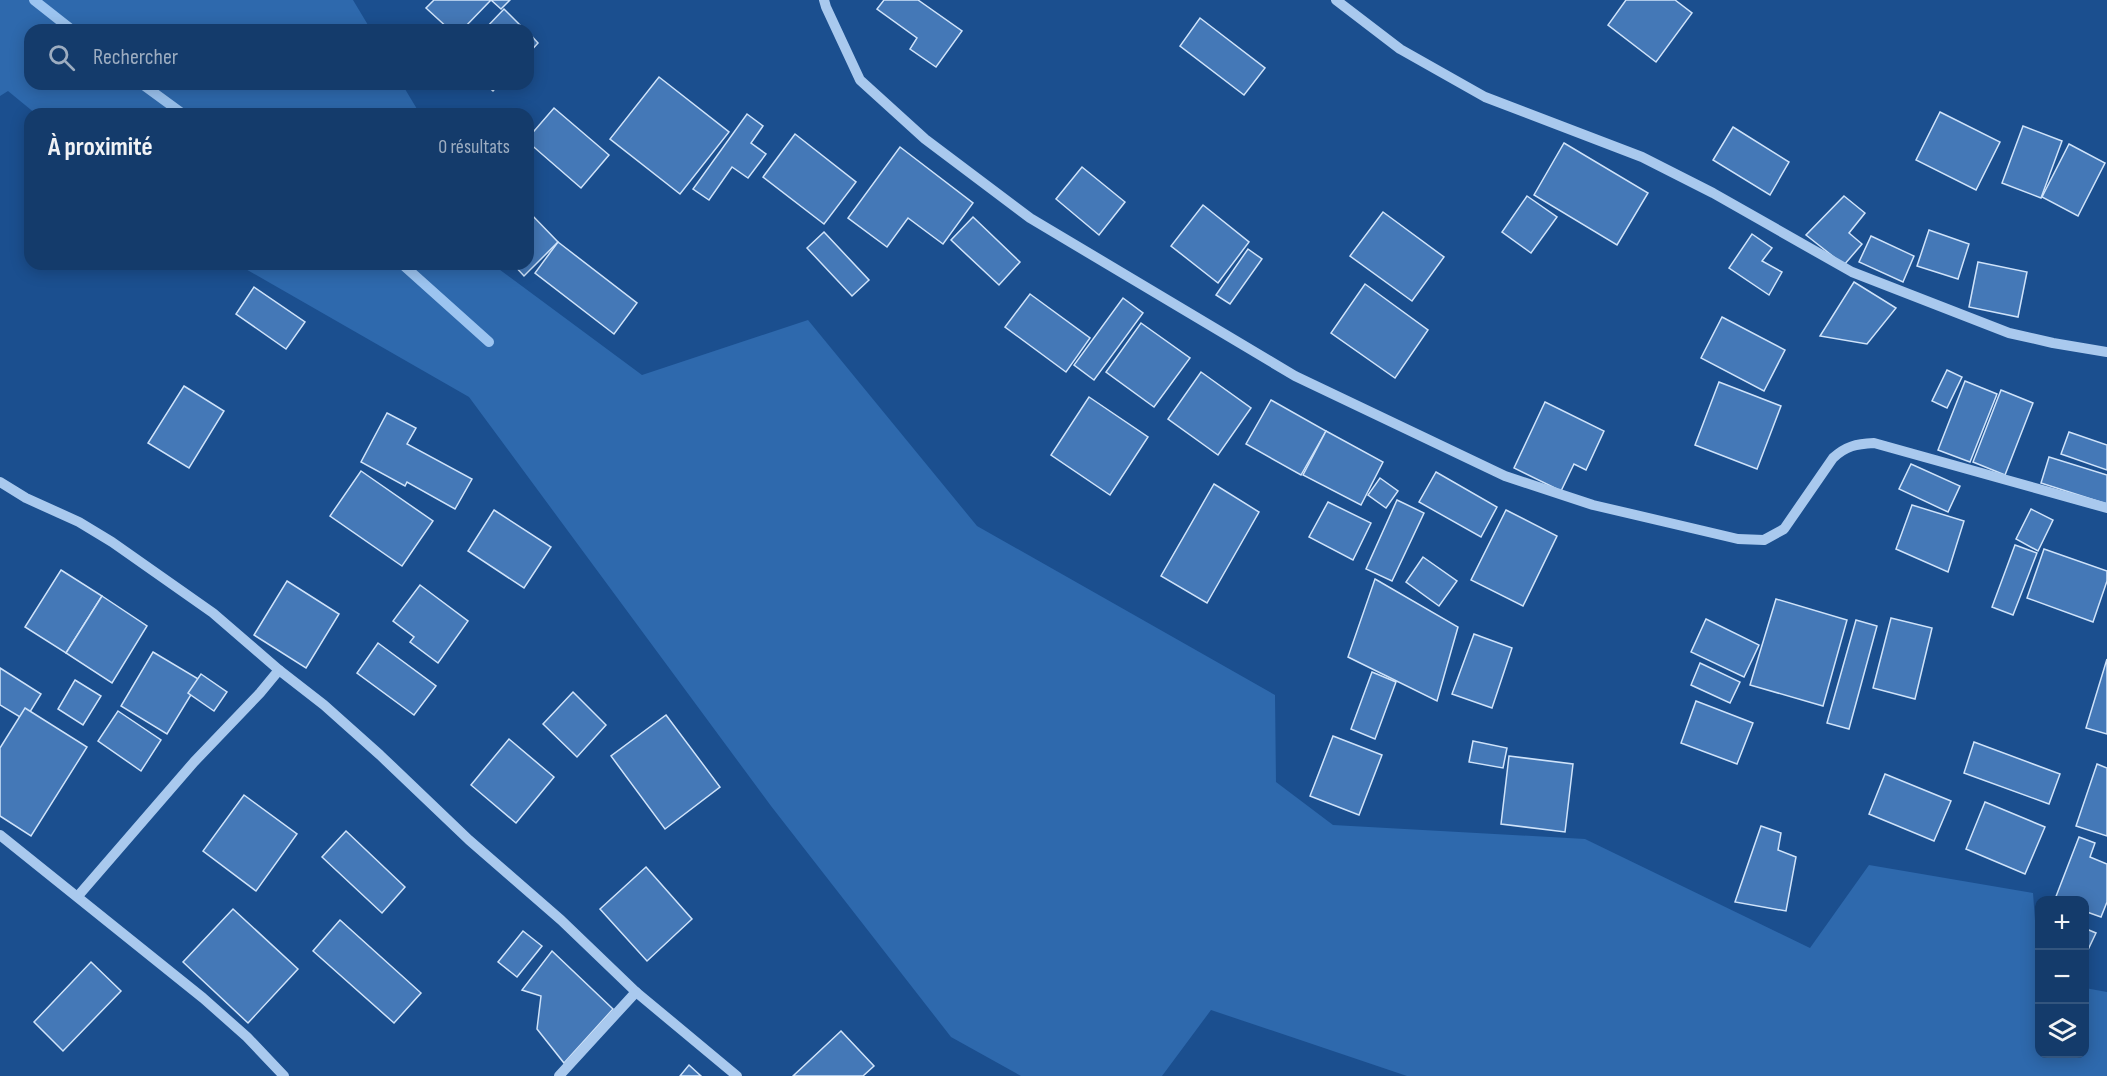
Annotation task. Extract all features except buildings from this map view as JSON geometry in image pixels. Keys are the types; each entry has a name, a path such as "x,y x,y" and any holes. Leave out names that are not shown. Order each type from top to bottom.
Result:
{"street":[{"path":"824,0 860,80 925,139 1030,218 1295,376 1505,476 1593,505 1738,539 1764,540 1784,529 1833,458 1842,450 1852,444 1874,443 2107,508"},
{"path":"1336,0 1400,49 1485,97 1642,157 1713,193 1852,272 2008,333 2107,352"},
{"path":"0,482 26,498 79,522 112,542 213,613 324,705 469,840 561,920 636,992 737,1076"},
{"path":"78,896 194,762 279,670"},
{"path":"0,835 203,998 284,1076"},
{"path":"560,1076 636,992"}],"shaded area":[{"path":"0,0 353,0 367,24 24,24 24,90 406,90 416,108 29,108 8,91 0,96"},
{"path":"247,270 500,270 642,375 808,320 977,526 1275,695 1276,782 1333,825 1585,839 1810,948 1869,865 2033,893 2035,1058 2089,1058 2089,989 2107,992 2107,1076 1407,1076 1211,1010 1162,1076 1021,1076 951,1037 771,806 469,397"}],"waterway":[{"path":"34,0 64,24"},
{"path":"150,90 175,108"},
{"path":"409,270 489,342"}]}
